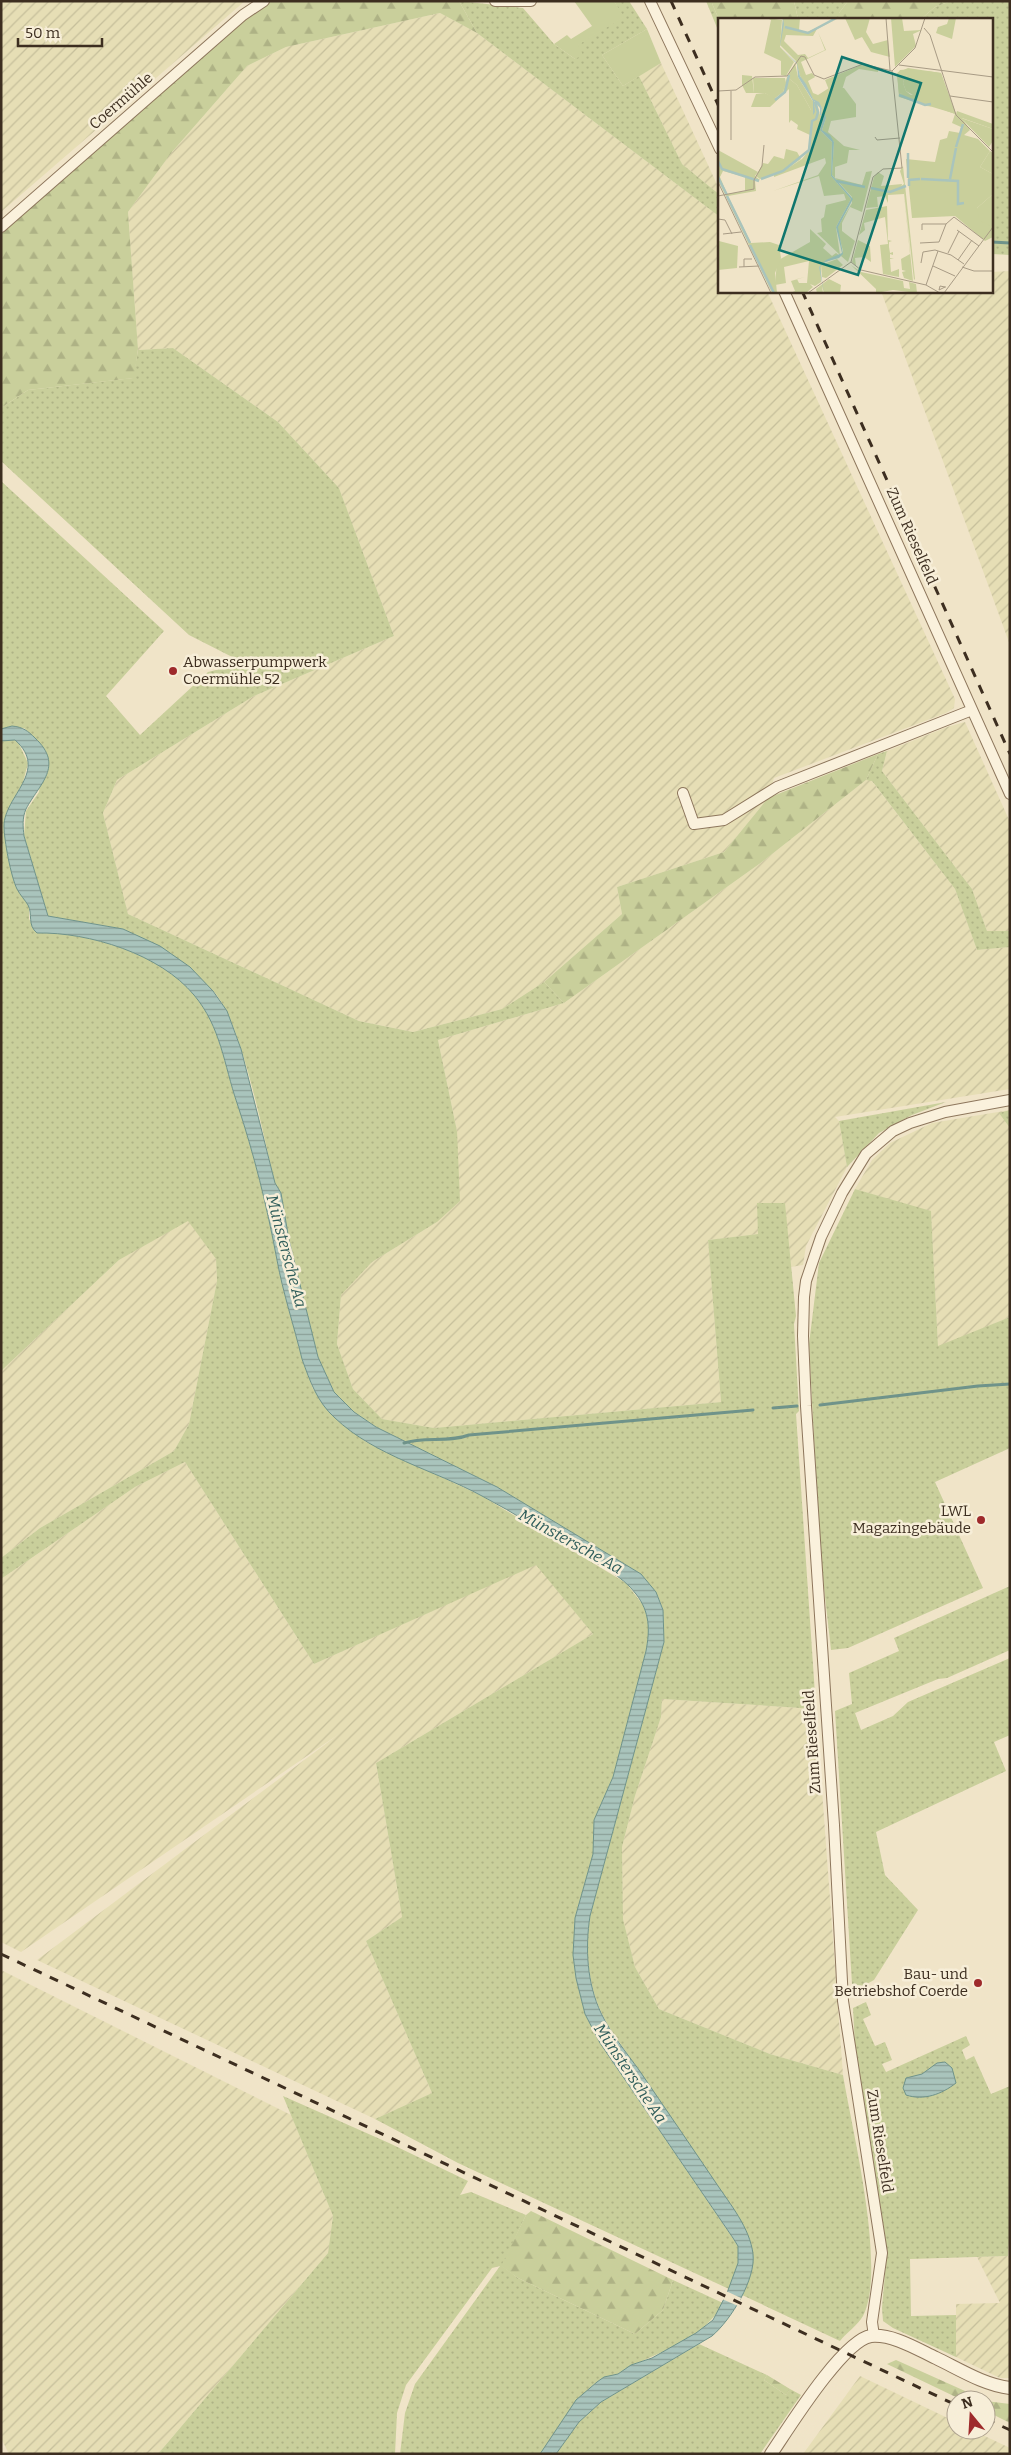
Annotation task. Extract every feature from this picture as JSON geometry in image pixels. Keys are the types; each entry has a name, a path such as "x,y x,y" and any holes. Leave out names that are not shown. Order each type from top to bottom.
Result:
{"street":[{"name":"Coermühle","path":"1,228 242,15 264,1"},
{"path":"495,1 531,1"},
{"path":"650,1 718,145"},
{"name":"Zum Rieselfeld","path":"784,292 1010,794"},
{"path":"683,793 694,824 724,820 777,787 972,710"},
{"name":"Zum Rieselfeld","path":"874,2336 872,2322 882,2253 843,2001 834,1825 807,1416 803,1336 804,1297 806,1281 821,1237 856,1168 873,1148 893,1131 927,1116 1010,1100"},
{"path":"771,2454 837,2362 860,2340 874,2336 904,2343 985,2381 1010,2388"}],"shaded area":[{"path":"1,1 245,1 1,212"},
{"path":"440,13 477,33 718,215 718,292 767,292 955,699 954,708 946,713 774,778 768,798 724,852 617,887 622,914 544,982 502,1009 413,1032 359,1021 128,914 103,813 117,780 254,696 394,636 339,488 278,422 173,348 138,350 128,212 172,152 247,66 286,47"},
{"path":"661,63 718,187 718,193 682,164 639,76"},
{"path":"1010,271 1010,645 881,292 994,292 994,272"},
{"path":"965,722 1010,822 1010,931 987,931 972,889 882,771 887,751 947,727"},
{"path":"866,780 871,780 955,889 977,950 1010,947 1010,1089 835,1117 839,1121 847,1167 806,1246 803,1265 791,1267 784,1203 759,1234 708,1240 721,1402 434,1428 382,1419 353,1389 337,1344 341,1294 372,1262 437,1222 457,1131 438,1040 564,1003 762,862"},
{"path":"1010,1110 1010,1317 938,1347 931,1212 855,1189 872,1160 890,1143 932,1123"},
{"path":"188,1220 216,1259 217,1281 189,1424 174,1451 40,1528 1,1558 1,1371 119,1260"},
{"path":"185,1462 314,1664 536,1564 593,1634 376,1763 402,1917 366,1941 432,2093 375,2119 37,1960 339,1734 21,1952 1,1942 1,1579 135,1487"},
{"path":"662,1699 816,1709 843,2075 770,2054 659,2009 635,1967 623,1919 622,1847 635,1796 661,1717"},
{"path":"1,1970 291,2115 333,2216 328,2253 158,2454 9,2454 1,2438"},
{"path":"1010,2256 1010,2378 1000,2378 956,2357 956,2304 1000,2303 977,2257"},
{"path":"860,2376 946,2417 946,2440 993,2440 1010,2448 1010,2454 803,2454"}],"green space":[{"path":"272,1 459,1 477,33 440,13 286,47 247,66 172,152 128,212 138,349 134,378 28,390 1,408 1,234 248,14"},
{"path":"459,1 523,8 554,44 575,59 577,45 623,17 614,1 629,1 647,29 602,55 623,86 639,76 682,164 718,193 718,215 477,33"},
{"path":"574,1 614,1 624,17 578,45 583,55 575,59 554,44 567,35 571,39 592,26"},
{"path":"706,1 711,1 718,18 718,30"},
{"path":"711,1 794,1 798,18 718,18"},
{"path":"794,1 848,1 839,13 839,18 798,18"},
{"path":"848,1 951,1 935,7 922,18 839,18 839,13"},
{"path":"951,1 1010,1 1010,255 994,254 994,18 922,18 935,7"},
{"path":"647,29 661,63 623,86 602,55"},
{"path":"173,348 278,422 339,488 394,636 254,696 117,780 103,813 128,914 359,1021 413,1032 502,1009 544,982 564,1003 438,1040 457,1131 460,1201 437,1222 372,1262 341,1295 337,1344 353,1389 382,1419 434,1428 721,1402 708,1240 758,1234 757,1203 785,1203 796,1316 794,1324 799,1411 796,1414 816,1709 662,1699 661,1717 635,1796 622,1847 623,1919 635,1967 659,2009 770,2054 843,2075 860,2163 870,2234 871,2266 869,2294 863,2316 840,2341 742,2295 751,2271 752,2261 746,2232 734,2210 609,2027 602,2014 593,1987 588,1960 590,1916 664,1642 663,1610 658,1596 637,1572 497,1487 376,1427 354,1412 334,1392 318,1357 289,1240 281,1193 275,1183 250,1079 232,1023 221,1002 210,988 123,929 48,916 24,836 26,811 39,792 44,748 24,728 1,729 1,481 164,631 106,696 140,735 208,672 244,663 189,635 1,461 1,408 28,390 133,378 138,350"},
{"path":"15,740 19,744 28,763 21,790 8,811 4,825 5,834 14,881 29,906 29,919 37,933 79,936 101,941 143,957 180,981 194,995 210,1020 221,1047 254,1161 285,1297 302,1359 313,1389 366,1442 482,1496 626,1583 643,1605 650,1631 646,1651 613,1777 594,1820 593,1854 575,1918 573,1955 576,1978 585,2014 600,2043 738,2246 738,2263 729,2289 458,2163 375,2119 432,2093 366,1941 402,1917 376,1763 593,1634 536,1565 314,1664 185,1462 135,1487 1,1579 1,1558 40,1528 174,1451 189,1424 217,1281 216,1259 188,1221 119,1260 1,1371 1,741"},
{"path":"887,751 882,771 972,889 987,931 1010,931 1010,947 977,950 955,889 872,781 866,780 878,754"},
{"path":"878,754 866,780 762,862 564,1003 544,982 622,914 617,887 724,852 768,798"},
{"path":"946,1102 912,1115 879,1133 847,1167 839,1121"},
{"path":"1010,1110 1010,1128 999,1113"},
{"path":"855,1189 931,1211 938,1346 1010,1317 1010,1448 935,1482 983,1588 848,1648 831,1650 820,1552 809,1344 819,1263"},
{"path":"1010,1586 1010,1650 947,1678 938,1679 855,1713 861,1730 893,1716 908,1702 1010,1658 1010,1735 994,1742 1006,1771 876,1832 885,1875 918,1910 874,1980 863,1986 852,1984 835,1711 852,1704 849,1673 899,1651 894,1638"},
{"path":"866,2002 871,2015 863,2019 875,2046 885,2042 892,2060 882,2064 886,2072 966,2036 970,2045 962,2050 966,2060 974,2056 991,2094 1010,2086 1010,2228 1008,2256 910,2259 911,2316 956,2315 956,2357 893,2328 883,2321 882,2308 886,2262 885,2236 855,2047 853,2008"},
{"path":"283,2096 389,2143 468,2181 460,2195 471,2192 526,2215 502,2266 518,2278 635,2334 663,2310 673,2280 723,2303 714,2317 690,2337 615,2375 597,2382 580,2398 540,2454 400,2454 405,2413 415,2384 500,2266 492,2268 406,2385 397,2413 395,2454 158,2454 328,2253 333,2216"},
{"path":"531,2211 673,2280 663,2310 635,2334 518,2278 501,2266 526,2215"},
{"path":"699,2344 767,2375 764,2380 786,2395 790,2389 801,2395 760,2454 556,2454 579,2422 601,2402"},
{"path":"896,2360 963,2390 946,2390 946,2392 887,2364"},
{"path":"767,2375 790,2389 786,2395 764,2380"},
{"path":"996,2402 1010,2404 1010,2423 996,2416"}],"water":[{"name":"Münstersche Aa","path":"12,726 22,728 30,733 44,748 48,757 47,775 26,809 23,822 24,836 48,916 123,929 160,946 190,967 213,991 227,1011 241,1049 275,1183 281,1193 289,1240 318,1357 334,1392 354,1412 376,1427 497,1487 641,1574 656,1592 663,1610 664,1642 590,1916 588,1966 596,2002 609,2028 739,2217 751,2244 753,2264 751,2275 741,2298 727,2320 712,2336 601,2402 579,2422 556,2454 540,2454 576,2400 604,2377 618,2374 631,2365 652,2358 696,2333 713,2320 727,2293 738,2263 738,2246 733,2238 600,2043 585,2014 576,1978 573,1955 575,1918 593,1854 594,1820 613,1777 646,1651 648,1621 646,1614 636,1594 624,1581 609,1570 482,1496 368,1443 335,1418 323,1405 311,1383 302,1359 282,1285 269,1220 254,1161 221,1047 203,1007 180,981 143,957 101,941 79,936 37,933 32,927 28,905 17,889 12,876 4,832 6,815 23,783 27,773 28,762 25,751 15,740 1,741 1,729"},
{"path":"945,2062 952,2068 956,2083 945,2090 926,2097 906,2095 903,2088 906,2078 922,2074 937,2063"}],"pier":[{"path":"726,2291 741,2298 738,2306 722,2299"}],"waterway":[{"path":"994,242 1010,243"},
{"path":"820,1405 978,1386 1010,1384"},
{"path":"773,1408 797,1406"},
{"path":"404,1443 420,1440 453,1439 469,1435 753,1410"}],"railway":[{"path":"671,1 718,105"},
{"path":"802,292 1010,754"},
{"path":"1,1954 946,2400"},
{"path":"996,2424 1010,2430"}],"place":[{"name":"Abwasserpumpwerk Coermühle 52","path":"173,671"},
{"name":"LWL Magazingebäude","path":"981,1520"},
{"name":"Bau- und Betriebshof Coerde","path":"978,1983"}]}
